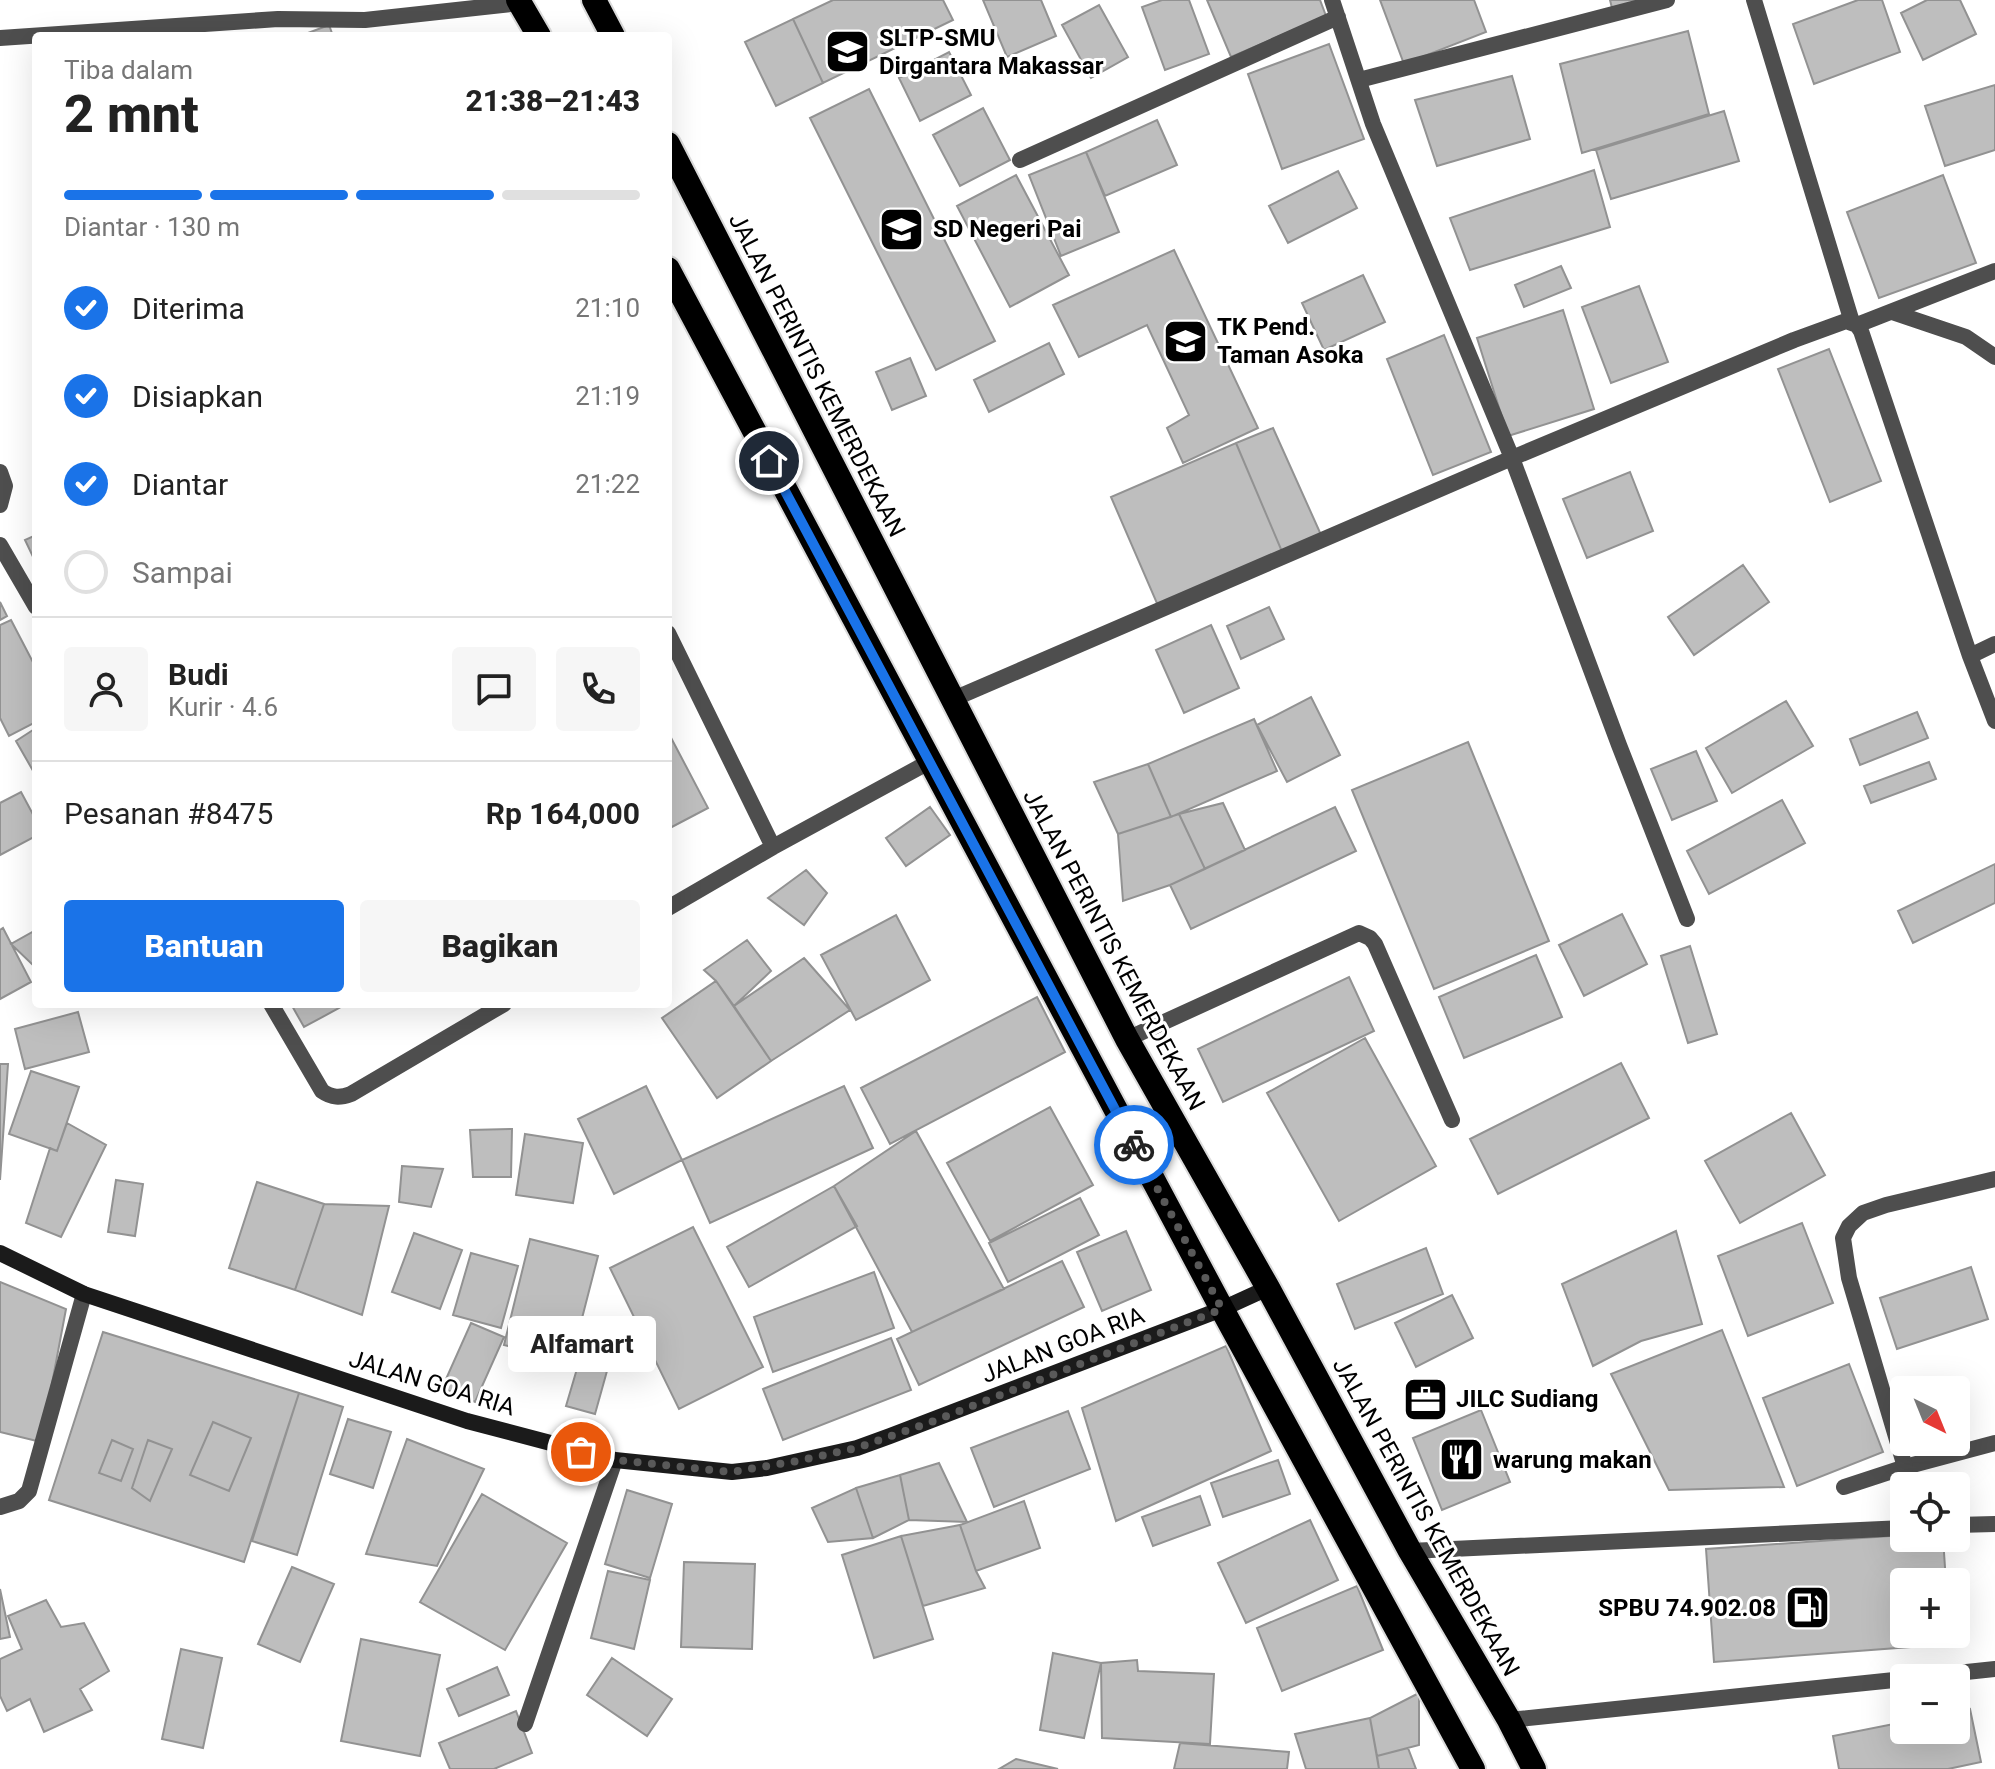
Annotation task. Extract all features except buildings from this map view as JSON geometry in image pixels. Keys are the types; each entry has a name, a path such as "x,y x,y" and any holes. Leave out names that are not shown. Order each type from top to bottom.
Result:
{"highway":[{"path":"594,0 611,32"},
{"path":"519,1 537,32"},
{"name":"JALAN PERINTIS KEMERDEKAAN","path":"672,152 1127,1039 1534,1769"},
{"path":"672,277 1222,1309 1473,1769"}],"main road":[{"name":"JALAN GOA RIA","path":"0,1253 84,1294 467,1421 615,1460 732,1472 767,1468 857,1448 1222,1309 1268,1288"}],"street":[{"path":"1332,0 1373,124 1512,458 1687,919"},
{"path":"1359,80 1667,0"},
{"path":"1754,0 1855,324 1995,721"},
{"path":"88,32 278,19 365,20 519,1"},
{"path":"1020,160 1338,17"},
{"path":"365,20 371,32"},
{"path":"0,38 32,36"},
{"path":"951,700 1794,340 1846,321 1855,324 1892,312 1995,271"},
{"path":"1892,312 1966,337 1995,357"},
{"path":"0,472 5,486 0,505"},
{"path":"0,545 32,600"},
{"path":"672,641 773,847"},
{"path":"1970,656 1995,644"},
{"path":"672,906 929,762"},
{"path":"1127,1039 1359,933 1375,944 1452,1120"},
{"path":"273,1008 322,1091 341,1097 497,1008"},
{"path":"1905,1467 1849,1278 1843,1238 1849,1226 1863,1213 1995,1179"},
{"path":"0,1507 19,1501 29,1491 84,1294"},
{"path":"1844,1487 1995,1443"},
{"path":"525,1724 615,1460"},
{"path":"1970,1525 1995,1524"},
{"path":"1410,1551 1890,1529"},
{"path":"1970,1672 1995,1669"},
{"path":"1509,1720 1890,1680"}],"way so far":[{"path":"581,1452 615,1460 732,1472 767,1468 857,1448 1222,1309 1134,1145"}],"place":[{"name":"SLTP-SMU Dirgantara Makassar","path":"848,52"},
{"name":"SD Negeri Pai","path":"902,229"},
{"name":"TK Pend. Taman Asoka","path":"1186,341"},
{"name":"JILC Sudiang","path":"1425,1399"},
{"name":"Alfamart","path":"581,1452"},
{"name":"warung makan","path":"1462,1460"},
{"name":"SPBU 74.902.08","path":"1807,1608"}],"route":[{"path":"769,461 1134,1145"}]}
